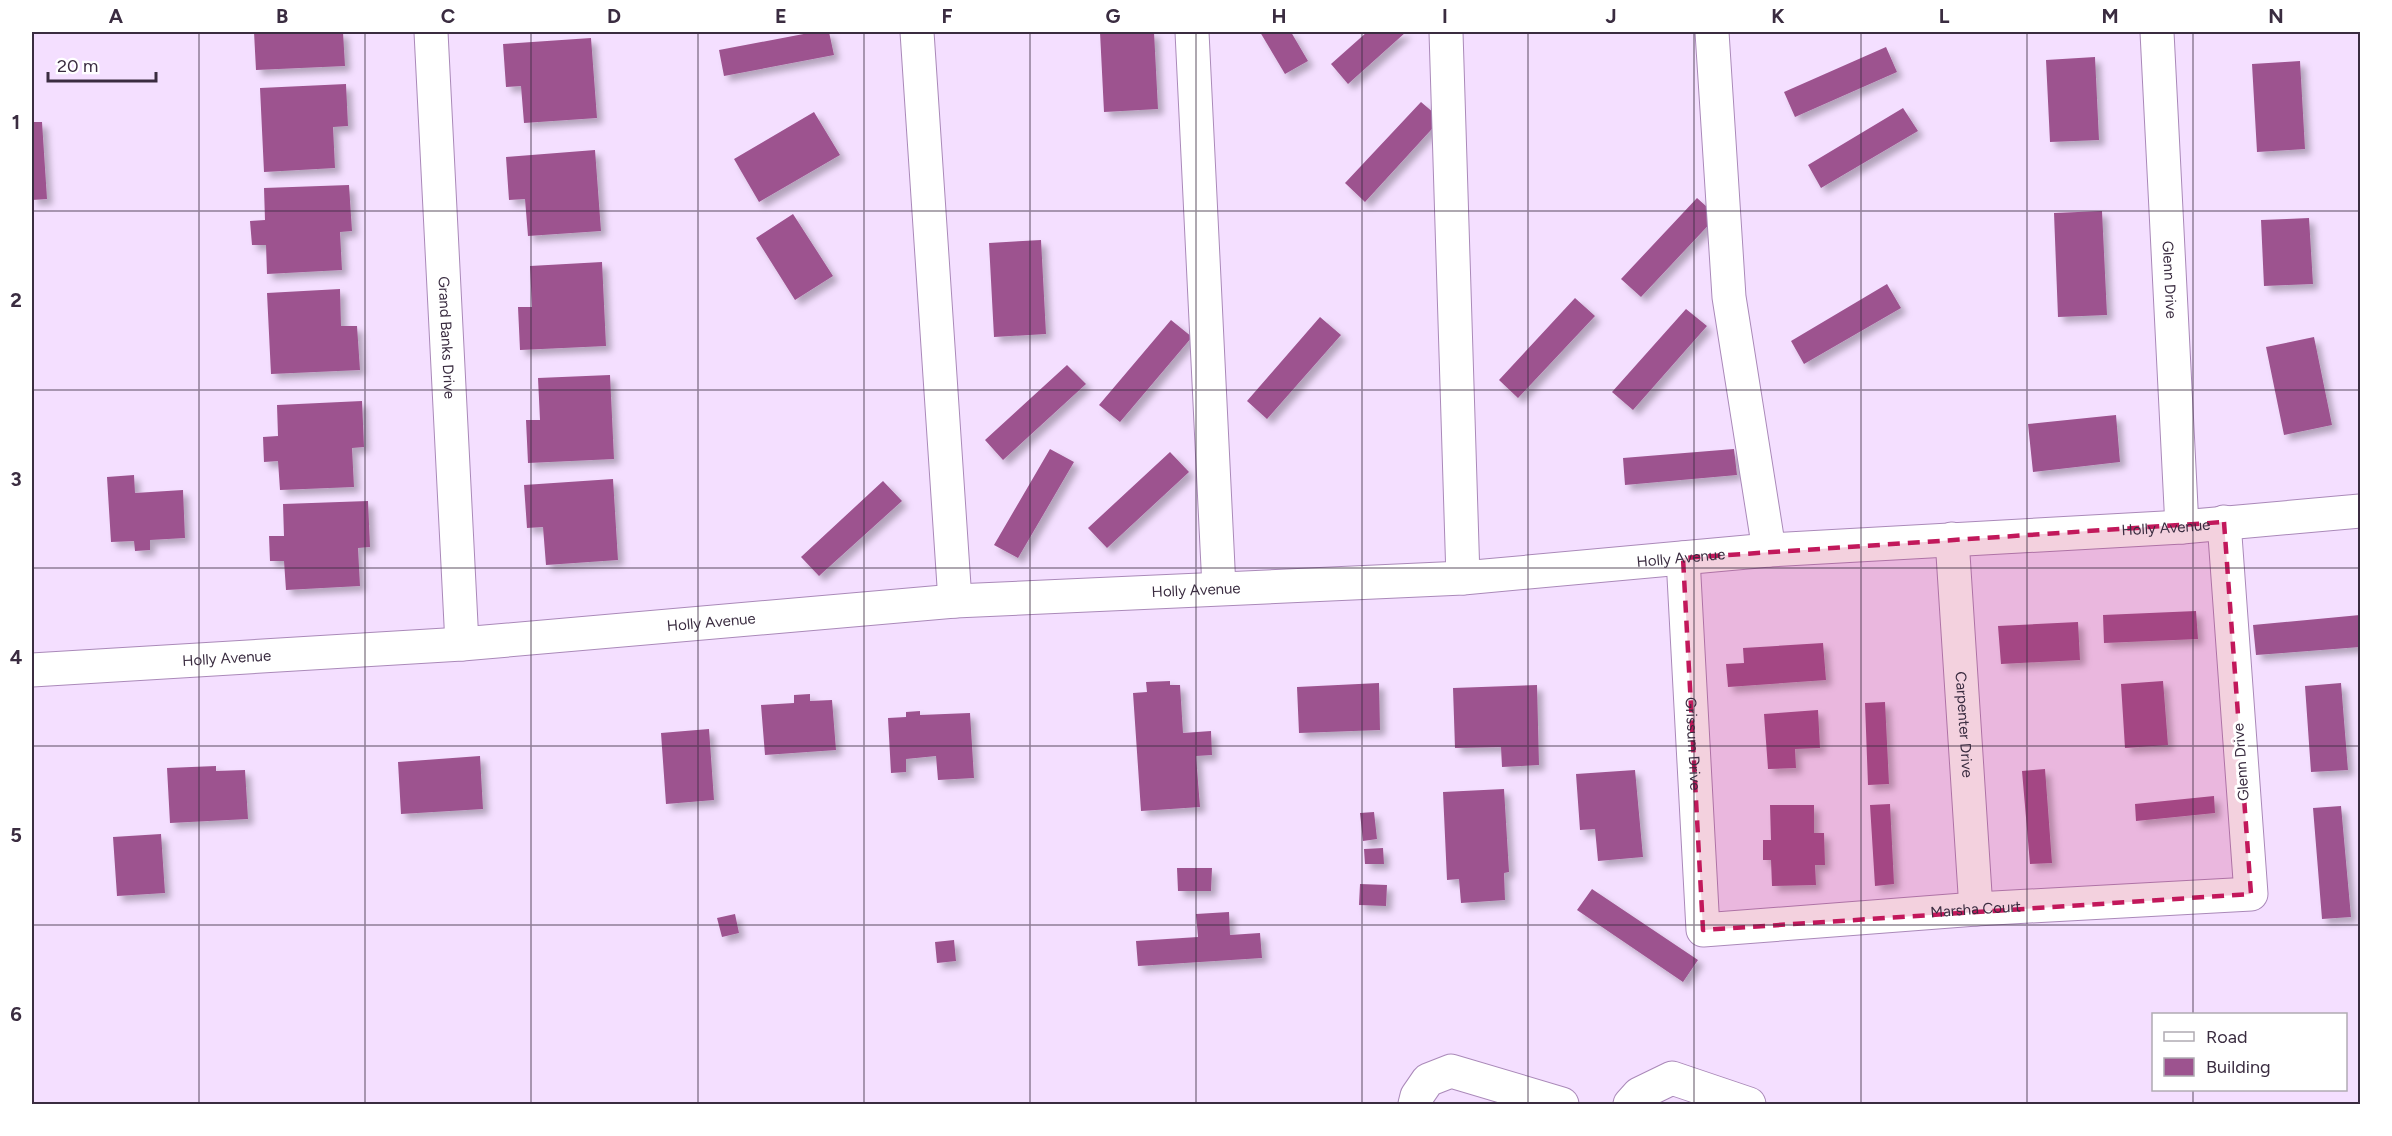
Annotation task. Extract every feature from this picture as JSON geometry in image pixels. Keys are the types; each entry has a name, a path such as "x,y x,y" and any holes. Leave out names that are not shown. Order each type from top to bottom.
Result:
{"street":[{"name":"Grand Banks Drive","path":"431,32 462,644"},
{"path":"917,32 955,601"},
{"path":"1192,32 1219,588"},
{"path":"1446,32 1463,578"},
{"path":"1712,32 1729,297 1769,550"},
{"name":"Glenn Drive","path":"2157,32 2182,527"},
{"name":"Holly Avenue","path":"32,670 462,644 955,601 1463,578 1769,550 2182,527 2361,511"},
{"name":"Glenn Drive","path":"2224,522 2251,894"},
{"name":"Carpenter Drive","path":"1952,539 1976,909"},
{"name":"Grissum Drive","path":"1683,558 1702,930"},
{"name":"Marsha Court","path":"1702,930 1976,909 2251,894"},
{"path":"1414,1104 1428,1080 1451,1071 1562,1104"},
{"path":"1630,1104 1639,1094 1672,1078 1749,1104"}],"highlighted area":[{"path":"2224,522 2251,894 1703,930 1683,558"}],"building":[{"path":"254,32 343,32 345,66 256,70"},
{"path":"814,32 829,32 834,55 724,76 719,50"},
{"path":"1100,32 1154,32 1158,109 1104,112"},
{"path":"1260,32 1291,32 1308,61 1285,74"},
{"path":"1367,32 1406,32 1348,84 1331,64"},
{"path":"591,38 597,118 524,123 521,86 506,87 503,44"},
{"path":"1886,47 1897,72 1795,117 1784,92"},
{"path":"2095,57 2099,140 2050,142 2046,60"},
{"path":"2300,61 2305,149 2257,152 2252,64"},
{"path":"346,84 348,126 333,127 335,168 264,172 260,88"},
{"path":"1421,102 1441,119 1365,202 1345,183"},
{"path":"1903,108 1918,131 1821,188 1808,165"},
{"path":"814,112 840,155 759,202 734,159"},
{"path":"32,122 42,122 47,199 32,200"},
{"path":"595,150 601,231 528,236 525,199 509,200 506,157"},
{"path":"349,185 352,231 340,232 342,270 267,274 266,245 252,245 250,221 265,220 264,188"},
{"path":"1697,198 1717,216 1641,297 1621,279"},
{"path":"2102,211 2107,315 2058,317 2054,213"},
{"path":"793,214 833,276 795,300 756,238"},
{"path":"2309,218 2313,284 2264,286 2261,220"},
{"path":"1041,240 1046,334 994,337 989,243"},
{"path":"602,262 606,346 520,350 518,307 532,307 530,266"},
{"path":"1887,284 1901,308 1804,364 1791,341"},
{"path":"340,289 341,326 357,326 360,370 271,374 267,293"},
{"path":"1575,298 1595,316 1518,398 1499,380"},
{"path":"1686,309 1707,326 1633,410 1612,392"},
{"path":"1320,317 1341,335 1267,419 1247,401"},
{"path":"1171,320 1192,337 1120,422 1099,405"},
{"path":"2314,337 2332,425 2284,435 2266,347"},
{"path":"1067,365 1086,384 1003,460 985,440"},
{"path":"610,375 614,459 528,463 526,420 540,420 538,378"},
{"path":"362,401 364,447 352,448 354,487 280,490 278,461 264,462 263,437 278,436 277,405"},
{"path":"2116,415 2120,462 2033,472 2028,424"},
{"path":"1050,449 1074,462 1018,558 994,545"},
{"path":"1734,449 1737,475 1625,485 1623,458"},
{"path":"1170,452 1189,472 1107,548 1088,528"},
{"path":"134,475 135,493 183,490 185,538 150,540 150,550 135,551 134,541 111,542 107,477"},
{"path":"613,479 618,560 546,565 543,527 527,528 524,485"},
{"path":"883,481 902,501 819,576 801,557"},
{"path":"368,501 370,547 358,548 360,586 286,590 284,561 270,561 269,536 284,536 283,504"},
{"path":"2196,611 2198,639 2104,643 2103,615"},
{"path":"2360,615 2360,647 2256,655 2253,625"},
{"path":"2078,622 2080,660 2001,664 1998,626"},
{"path":"1823,643 1826,680 1728,687 1726,664 1744,663 1743,648"},
{"path":"1170,681 1170,685 1180,685 1183,733 1211,731 1212,755 1196,756 1200,807 1141,811 1133,693 1147,692 1146,682"},
{"path":"2163,681 2168,745 2125,748 2121,684"},
{"path":"1379,683 1380,730 1299,733 1297,687"},
{"path":"2341,683 2348,770 2311,772 2305,686"},
{"path":"1537,685 1539,765 1502,767 1501,747 1455,748 1453,688"},
{"path":"810,694 810,701 832,700 836,750 765,755 761,705 794,703 794,695"},
{"path":"1885,702 1889,784 1868,785 1865,703"},
{"path":"1818,710 1820,748 1795,749 1796,768 1768,769 1764,714"},
{"path":"920,711 920,715 970,713 974,778 938,780 936,756 906,759 906,772 891,773 888,718 906,717 906,712"},
{"path":"709,729 714,800 666,804 661,733"},
{"path":"480,756 483,809 401,814 398,762"},
{"path":"216,766 216,771 245,770 248,819 170,823 167,768"},
{"path":"2045,769 2052,863 2030,864 2022,771"},
{"path":"1635,770 1643,857 1598,861 1595,829 1580,830 1576,774"},
{"path":"1504,789 1509,872 1504,873 1505,900 1461,903 1459,879 1447,880 1443,792"},
{"path":"2214,796 2215,813 2136,821 2135,804"},
{"path":"1890,804 1894,884 1875,886 1870,805"},
{"path":"1770,805 1814,805 1814,833 1824,833 1825,865 1815,865 1816,885 1772,886 1771,860 1763,860 1763,840 1771,840"},
{"path":"2341,806 2351,917 2322,919 2313,808"},
{"path":"1374,812 1377,839 1363,841 1360,813"},
{"path":"161,834 165,893 117,896 113,837"},
{"path":"1383,848 1384,864 1365,864 1364,849"},
{"path":"1177,868 1212,868 1211,891 1178,891"},
{"path":"1360,884 1387,885 1386,906 1359,905"},
{"path":"1592,889 1698,960 1683,982 1577,910"},
{"path":"1229,912 1230,935 1260,933 1262,958 1138,966 1136,941 1198,937 1196,914"},
{"path":"735,914 739,933 722,937 717,918"},
{"path":"954,940 956,961 937,963 935,942"}]}
